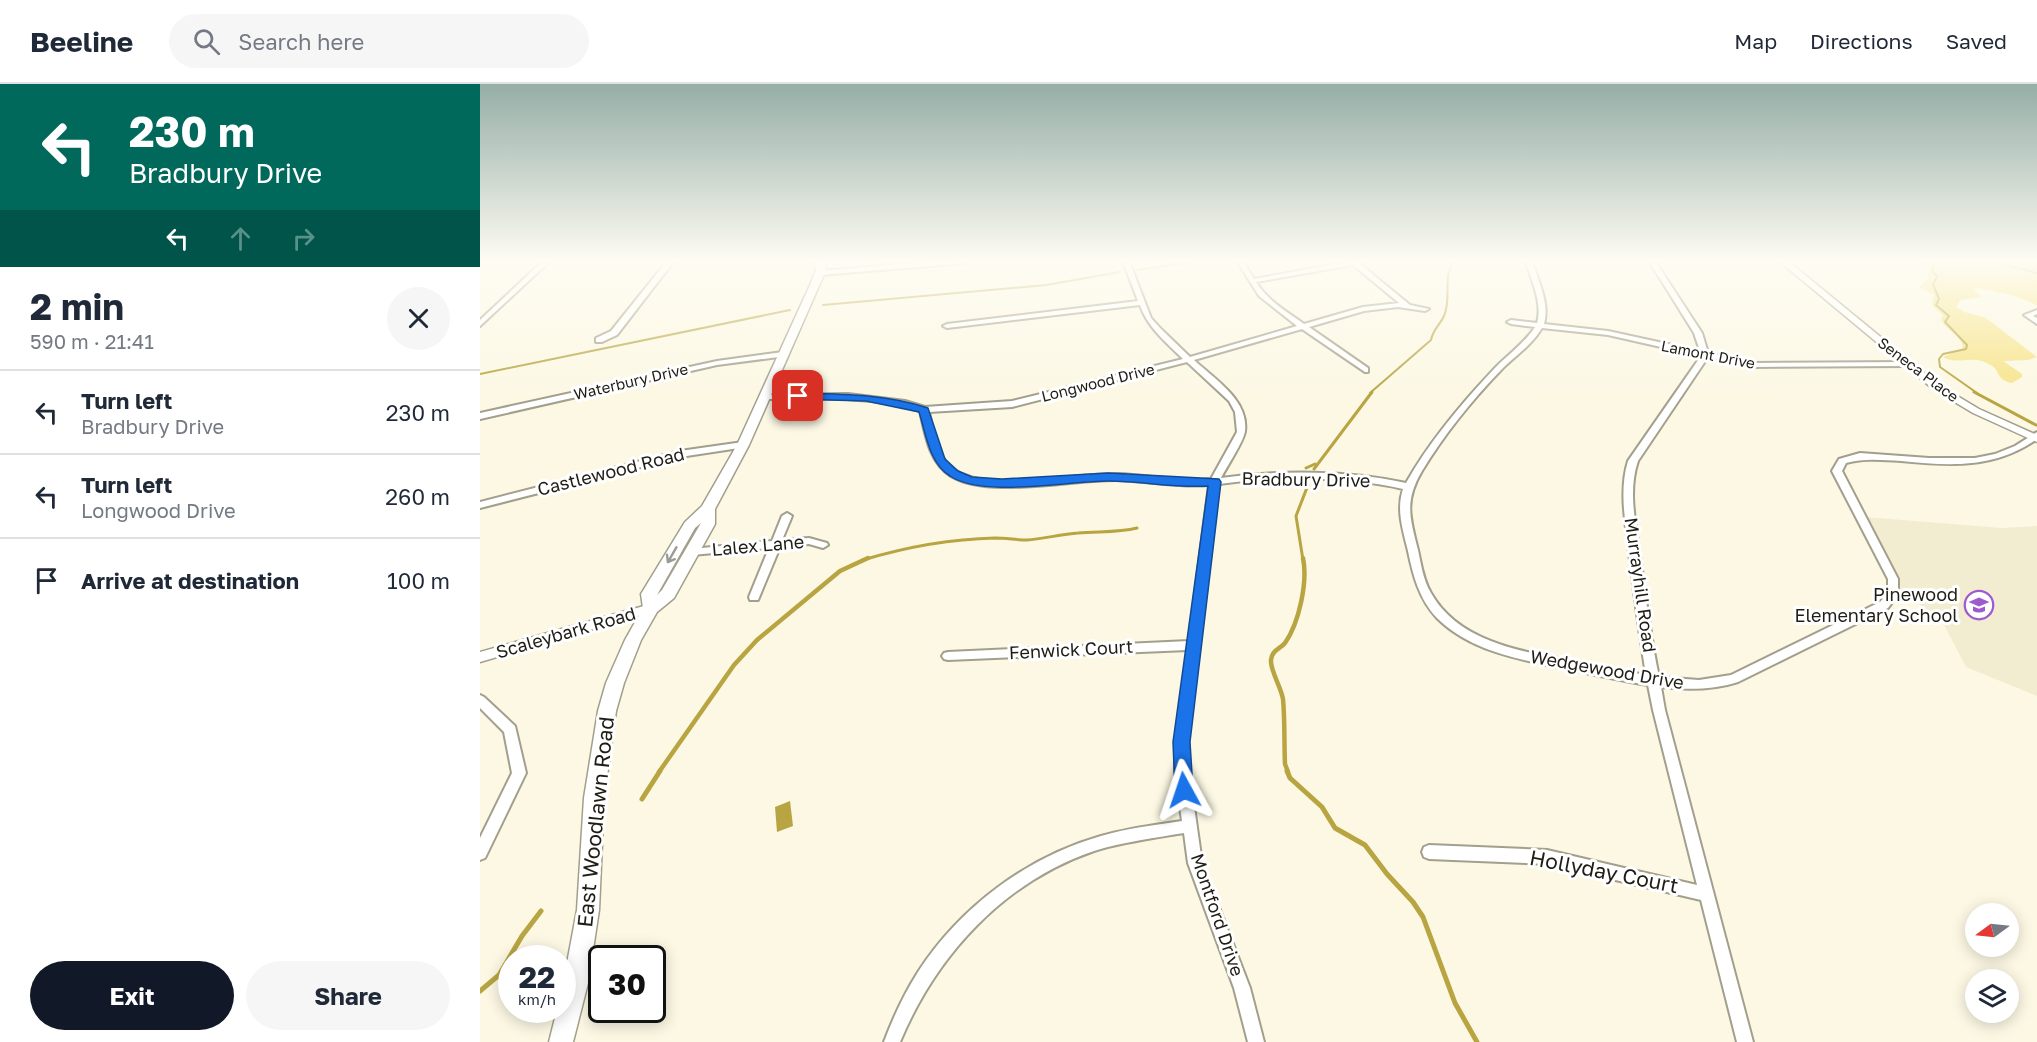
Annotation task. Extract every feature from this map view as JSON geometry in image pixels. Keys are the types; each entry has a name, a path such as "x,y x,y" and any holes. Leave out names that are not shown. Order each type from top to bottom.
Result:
{"main road":[{"name":"East Woodlawn Road","path":"651,608 649,594 690,525 708,509 742,445 804,306"},
{"name":"East Woodlawn Road","path":"561,1042 576,983 588,910 594,798 607,711 626,657 651,608 668,594 708,524 708,509"}],"street":[{"path":"480,324 499,306"},
{"path":"599,340 614,333 636,306"},
{"path":"947,326 1119,306"},
{"name":"Montford Drive","path":"1143,306 1158,332 1229,396 1239,412 1242,425 1239,440 1214,482 1182,742 1182,771 1189,826 1200,879 1225,937 1242,988 1256,1042"},
{"path":"1274,306 1365,370"},
{"name":"Longwood Drive","path":"764,398 848,396 905,404 924,410 1012,404 1189,360 1363,309 1407,306 1425,309"},
{"path":"1540,325 1542,306"},
{"path":"1681,306 1698,333 1705,356"},
{"name":"Seneca Place","path":"1836,306 1936,387 1967,406 2036,437"},
{"path":"2037,312 2028,315 2037,322"},
{"name":"Lamont Drive","path":"1511,322 1608,333 1705,356 1760,366 1906,364"},
{"name":"Wedgewood Drive","path":"1540,325 1461,410 1409,487 1405,498 1405,516 1423,589 1431,603 1452,624 1488,644 1509,652 1654,681 1698,686 1734,679 1884,605 1891,598 1893,579 1837,471 1842,460 1860,456 1979,460 2009,453 2036,437"},
{"name":"Waterbury Drive","path":"480,416 717,363 783,354"},
{"name":"Murrayhill Road","path":"1705,356 1641,446 1628,476 1629,509 1646,641 1659,710 1745,1042"},
{"name":"Bradbury Drive","path":"924,410 940,460 954,474 970,480 1002,483 1120,477 1198,483 1236,479 1329,477 1368,480 1409,487"},
{"name":"Castlewood Road","path":"480,505 680,454 742,445"},
{"path":"754,597 787,516"},
{"name":"Lalex Lane","path":"692,552 809,541 823,545"},
{"name":"Scaleybark Road","path":"480,657 651,608"},
{"name":"Fenwick Court","path":"948,656 1194,645"},
{"path":"480,700 510,730 519,773 480,853"},
{"path":"892,1042 913,997 935,963 966,925 1012,886 1052,862 1090,846 1123,837 1189,826"},
{"name":"Hollyday Court","path":"1429,852 1547,857 1707,894"}],"shaded area":[{"path":"1933,306 1957,306 1965,312 1986,318 2037,357 2028,360 2003,361 2022,374 2022,377 2012,383 2001,378 1995,368 1987,363 1973,360 1949,360 1943,357 1962,349 1963,346 1941,320 1943,315"},
{"name":"Pinewood Elementary School","path":"1865,517 2002,528 2037,526 2037,696 1966,667 1943,623 1928,617 1913,594 1901,589 1894,570"},
{"path":"790,801 793,826 777,832 775,807"}],"waterway":[{"path":"1370,393 1431,340 1446,306"},
{"path":"1937,306 1949,316 1945,322 1967,345 1966,349 1943,354 1939,359 1940,367 1977,393"},
{"path":"480,374 790,310"},
{"path":"1314,469 1372,392"},
{"path":"1974,392 2036,425"},
{"path":"1306,468 1315,464"},
{"path":"1303,560 1296,516 1308,485"},
{"path":"865,560 895,551 945,542 995,538 1027,540 1137,528"},
{"path":"1288,772 1285,764 1283,699 1271,660 1276,650 1285,643 1290,635 1298,614 1304,579 1303,558"},
{"path":"659,772 734,665 757,640 840,571 865,560"},
{"path":"642,799 660,771"},
{"path":"1287,771 1290,778 1322,807 1335,828 1365,845 1387,874 1413,902 1423,917 1455,1003 1477,1042"},
{"path":"480,991 499,975 522,936 541,911"}],"place":[{"name":"Pinewood Elementary School","path":"1979,605"}],"route":[{"path":"798,396 866,398 905,404 924,410 931,436 944,467 970,480 1002,483 1132,477 1198,483 1214,482 1182,742 1184,790"}]}
